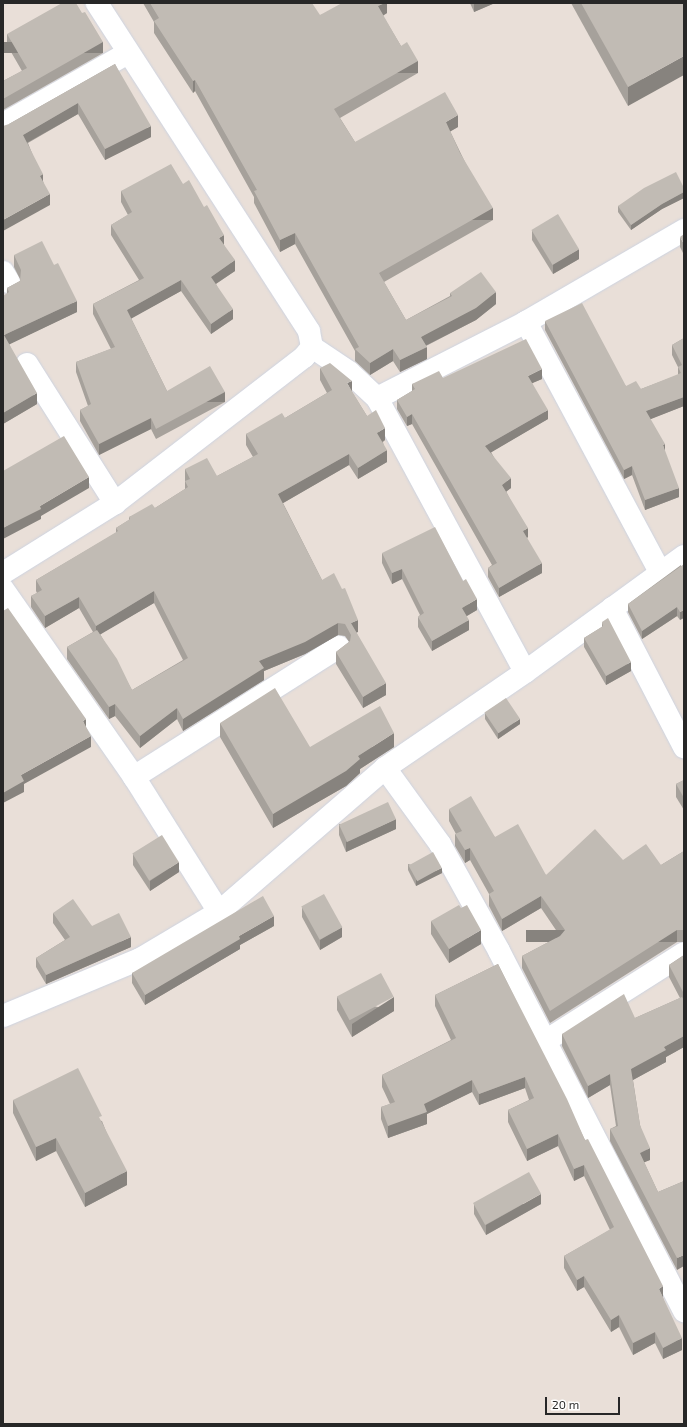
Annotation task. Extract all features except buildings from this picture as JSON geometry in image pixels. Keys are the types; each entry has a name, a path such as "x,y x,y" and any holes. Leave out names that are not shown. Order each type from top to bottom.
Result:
{"street":[{"path":"97,3 309,332 312,347 349,372 377,398 525,672"},
{"path":"3,124 128,53"},
{"path":"377,398 526,322 684,230"},
{"path":"526,322 660,572"},
{"path":"3,573 115,503 304,358 312,347"},
{"path":"27,364 115,503"},
{"path":"3,1016 140,959 219,912 385,768 525,672 660,572 684,556"},
{"path":"3,589 134,777 219,912"},
{"path":"612,608 684,747"},
{"path":"134,777 339,647"},
{"path":"385,768 440,844 677,1282 684,1311"},
{"path":"547,1040 684,953"}]}
